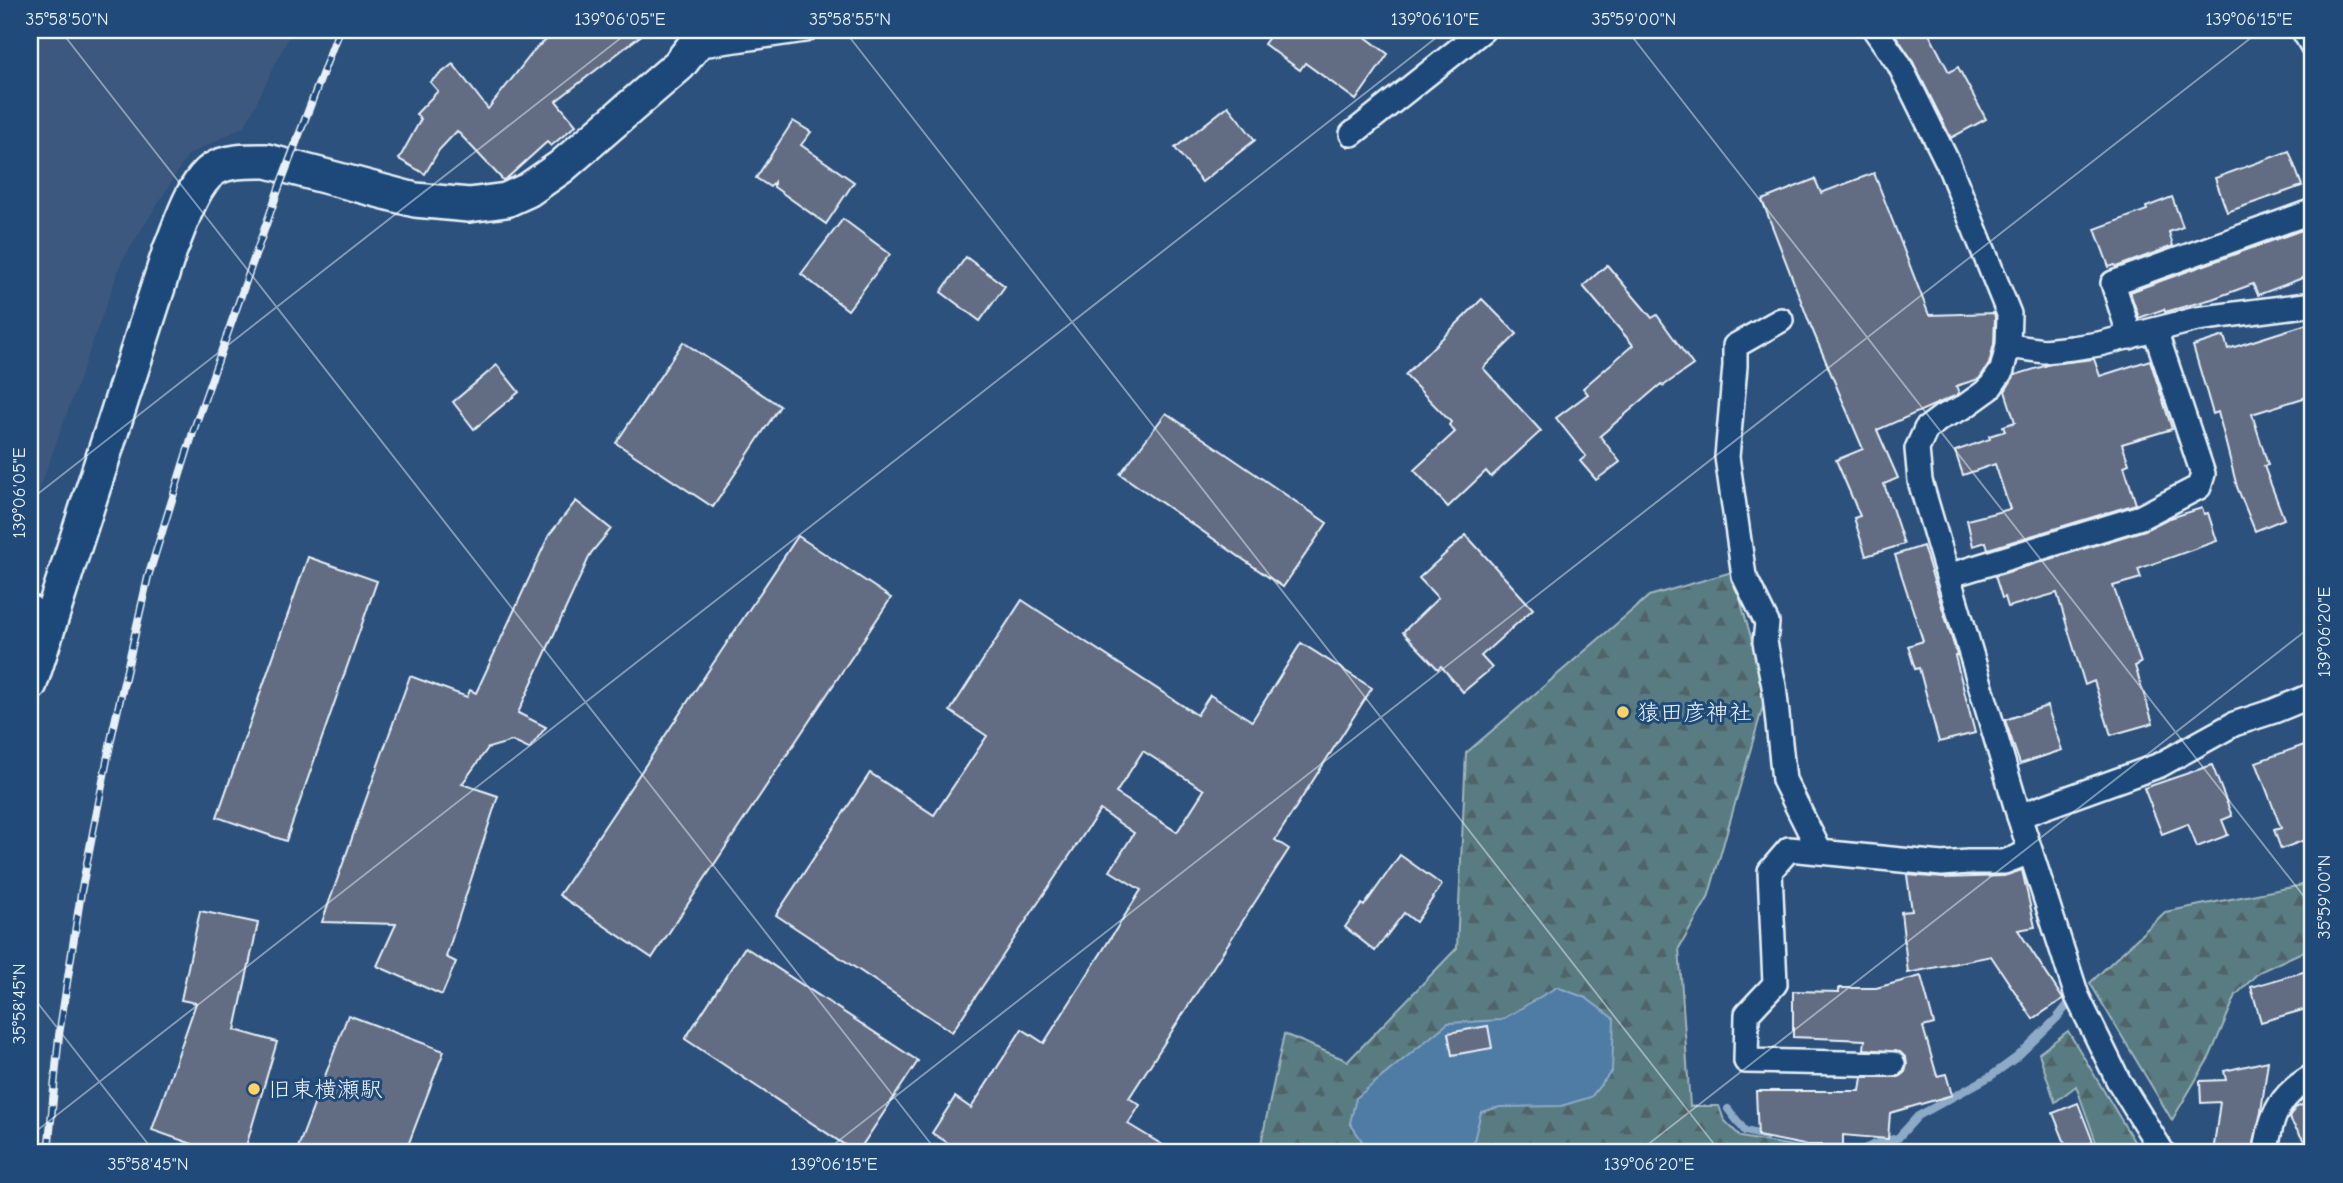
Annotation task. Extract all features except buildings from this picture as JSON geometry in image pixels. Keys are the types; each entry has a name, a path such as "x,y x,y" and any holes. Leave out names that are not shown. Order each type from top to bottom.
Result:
{"street":[{"path":"30,684 40,615 170,250 197,186 214,169 243,161 267,161 415,200 469,205 506,200 528,190 561,166 679,65 697,38 805,30"},
{"path":"1352,134 1483,30"},
{"path":"1875,30 1899,64 1948,163 2008,314 2008,346 2003,370 1989,389 1926,429 1917,449 1920,481 2019,816 2077,996 2118,1080 2164,1153"},
{"path":"2303,30 2313,47"},
{"path":"2130,337 2113,283 2313,211"},
{"path":"2008,346 2044,351 2099,344 2197,319 2313,304"},
{"path":"1781,320 1735,346 1727,457 1744,576 1767,623 1765,642 1774,686 1784,780 1820,852"},
{"path":"1948,576 2127,521 2199,487 2203,474 2155,330"},
{"path":"2019,816 2160,765 2234,724 2313,695"},
{"path":"1893,1064 1746,1060 1747,1014 1775,984 1770,871 1789,849 1942,864 2004,862 2031,852"},
{"path":"2266,1153 2270,1123 2283,1098 2313,1076"}],"shaded area":[{"path":"30,30 292,30 245,126 188,155 122,261 30,515"},
{"path":"1557,987 1586,998 1614,1019 1612,1071 1591,1097 1561,1106 1500,1107 1481,1112 1471,1153 1370,1153 1350,1123 1356,1098 1448,1023 1501,1020"}],"green space":[{"path":"1732,572 1767,692 1708,898 1679,948 1690,1106 1719,1106 1724,1120 1741,1137 1833,1153 1259,1153 1284,1034 1348,1061 1457,948 1466,753 1649,596"},
{"path":"2313,883 2313,947 2259,972 2236,995 2210,1056 2172,1120 2090,983 2165,912"},
{"path":"2068,1031 2141,1153 2100,1153 2076,1086 2055,1102 2039,1053"}],"waterway":[{"path":"1806,1143 1857,1152 1898,1138 1918,1116 1991,1076 2017,1057 2069,1003 2072,1009"},
{"path":"1728,1109 1745,1131 1766,1136"}],"railway":[{"path":"48,1153 59,1035 81,893 112,735 148,577 196,423 280,185 339,30"}],"place":[{"name":"猿田彦神社","path":"1623,712"},
{"name":"旧東横瀬駅","path":"254,1089"}]}
